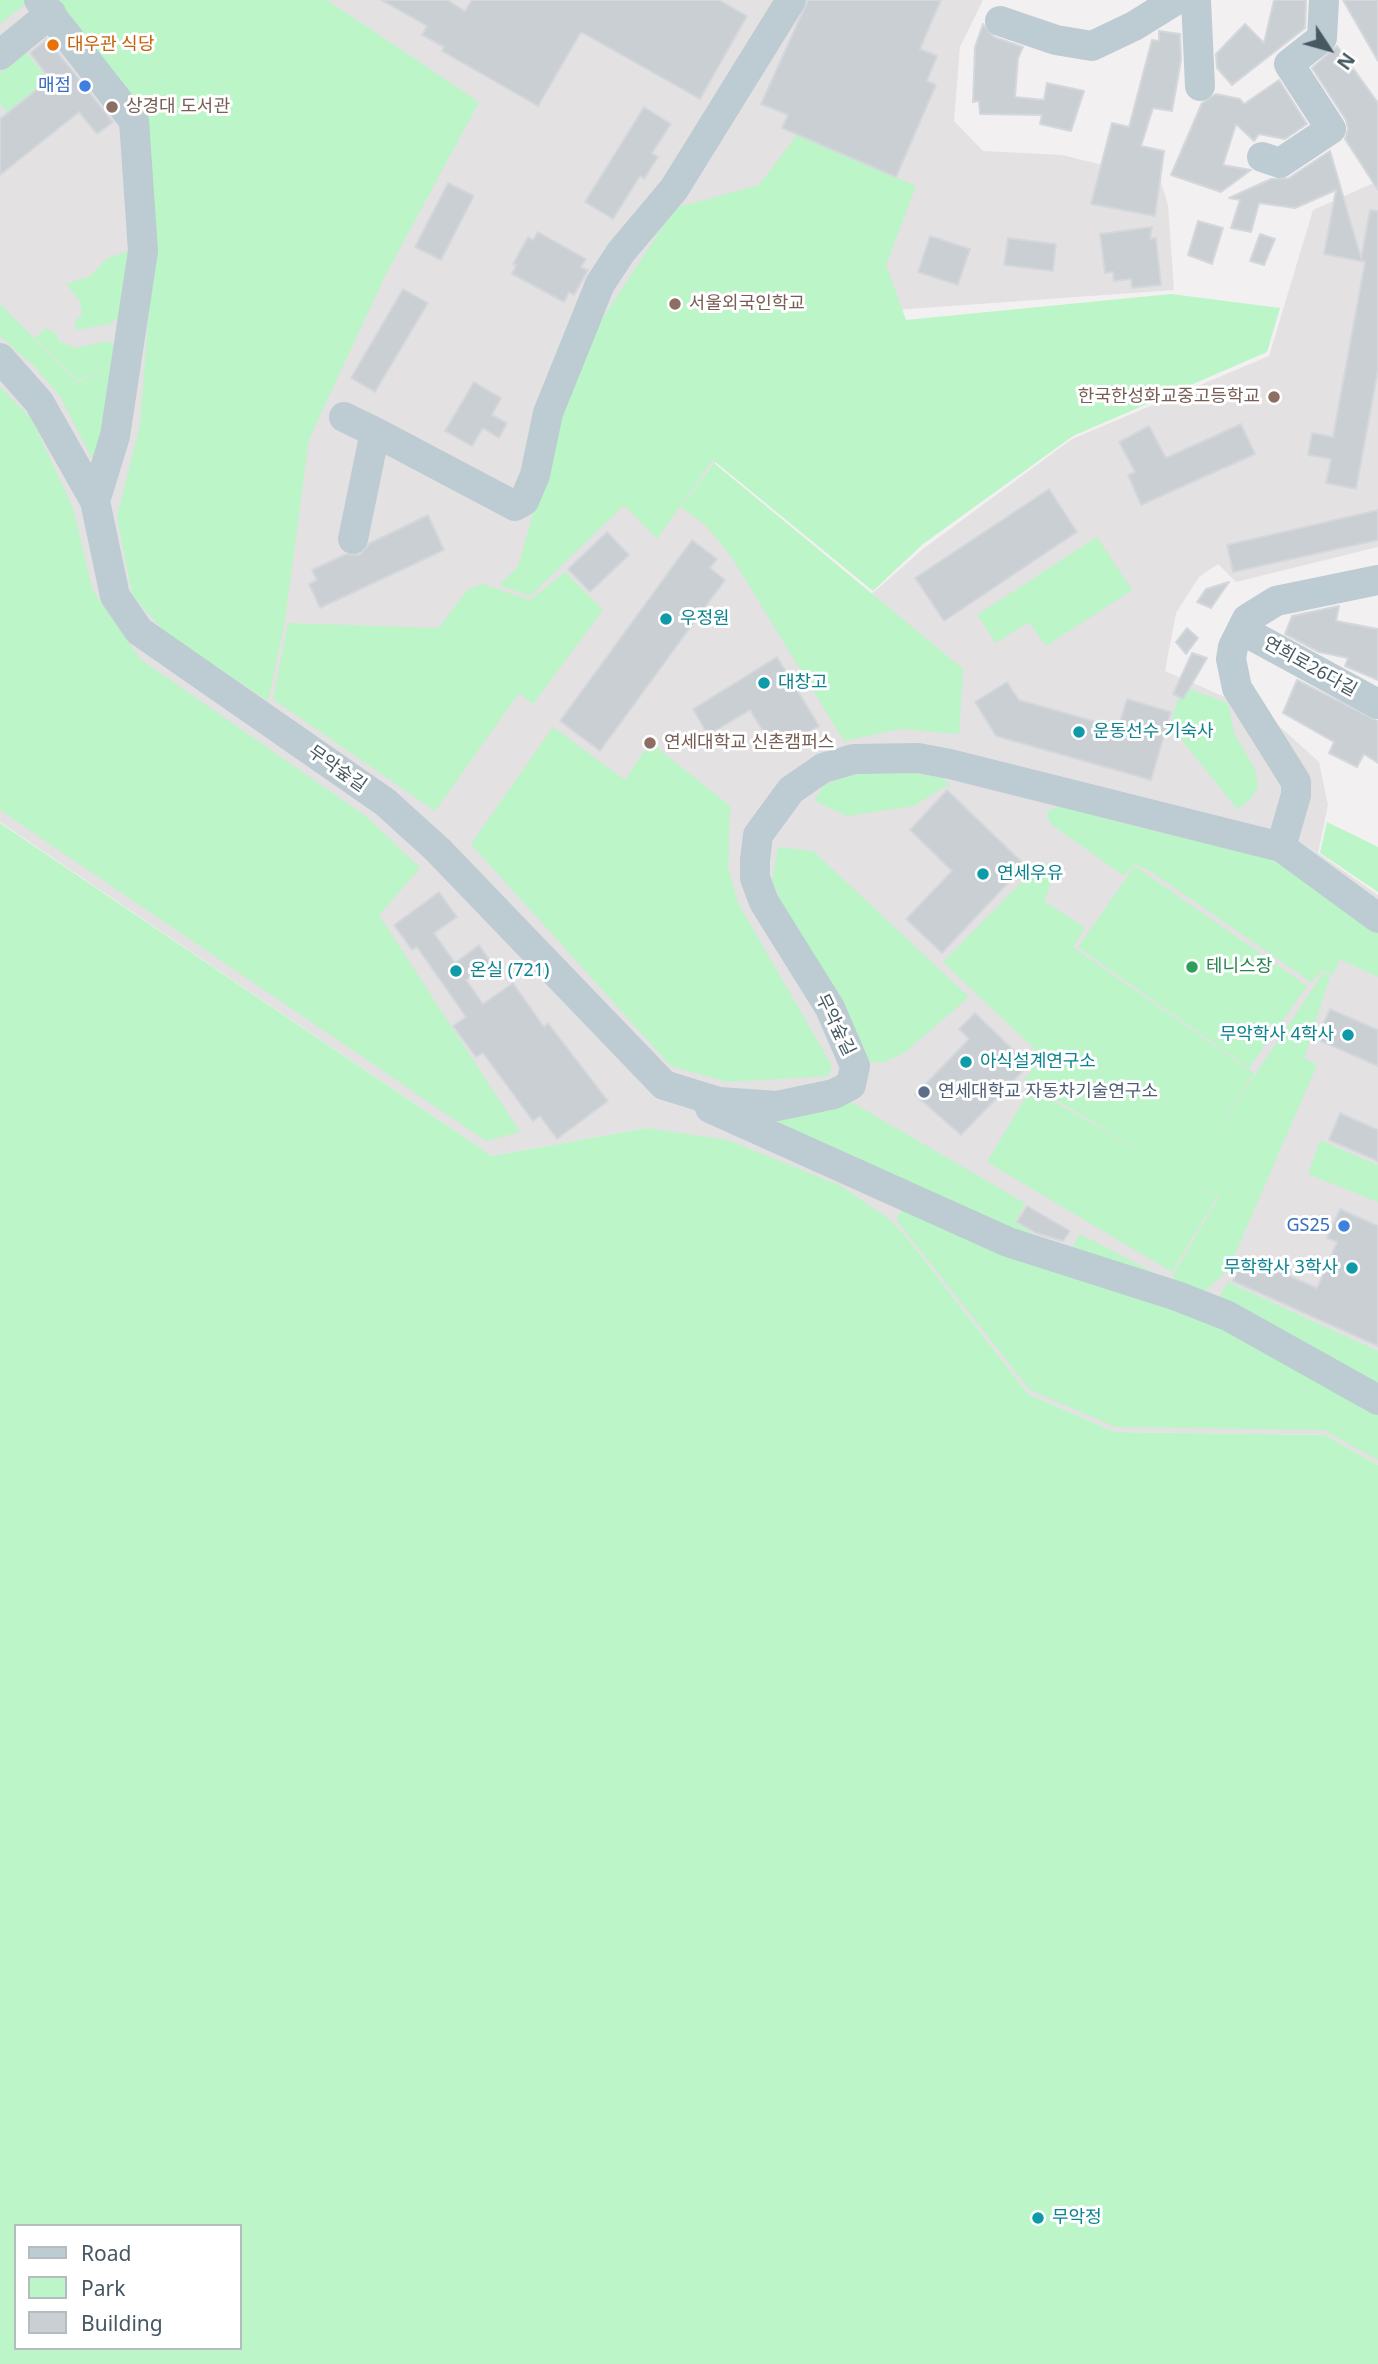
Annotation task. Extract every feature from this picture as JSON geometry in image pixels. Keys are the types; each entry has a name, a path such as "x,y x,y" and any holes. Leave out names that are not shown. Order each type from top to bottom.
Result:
{"street":[{"path":"344,417 515,506 524,501 535,475 548,414 600,284 621,252 674,189 734,97 791,0"},
{"path":"1000,21 1056,40 1092,46 1134,26 1176,0"},
{"path":"1196,0 1200,86"},
{"path":"1262,157 1280,163 1331,129 1289,64 1322,38 1324,0"},
{"path":"0,55 45,7 134,121 143,251 115,436 95,501"},
{"name":"무악숲길","path":"0,358 39,402 95,501 116,596 139,631 385,802 439,849 664,1085 708,1098 777,1106 842,1091 850,1085 855,1066 830,1008 764,902 755,878 758,835 791,790 823,768 854,759 918,758 1281,847"},
{"path":"354,539 375,432"},
{"path":"1378,580 1276,601 1247,618 1231,659 1237,688 1296,782 1296,795 1281,847 1378,918"},
{"name":"연희로26다길","path":"1242,630 1378,704"},
{"path":"708,1098 704,1106 1009,1242 1177,1296 1228,1316 1378,1400"}],"shaded area":[{"name":"연세대학교 신촌캠퍼스","path":"0,0 983,0 960,47 954,121 983,151 1062,155 1160,179 1168,205 1174,290 770,319 703,495 867,598 923,549 1072,439 1269,356 1313,210 1378,181 1378,547 1236,582 1218,564 1199,577 1176,613 1165,671 1232,700 1258,707 1319,762 1328,805 1318,853 1378,895 1378,1465 1325,1435 1115,1432 1028,1394 905,1235 888,1218 646,1128 492,1156 0,822"}],"green space":[{"path":"0,0 26,0 28,2 0,24"},
{"path":"52,0 327,0 479,102 385,276 309,439 285,621 268,701 164,632 132,594 117,517 140,425 153,258 145,117"},
{"path":"26,52 48,79 7,112 0,104 0,73"},
{"path":"797,135 916,186 886,265 906,320 1171,294 1280,308 1267,352 1073,436 923,544 873,591 713,460 657,539 624,505 530,596 499,585 518,567 560,417 587,342 675,208 759,185"},
{"path":"131,251 125,312 110,324 76,330 75,321 82,314 80,301 66,284 90,276 106,259"},
{"path":"0,304 77,382 106,370 77,380 35,338 46,328 57,334 59,341 75,348 108,341 116,346 99,459 92,458 60,396 35,367 0,336"},
{"path":"0,387 31,418 73,508 93,591 140,659 367,817 420,868 379,915 520,1132 486,1141 0,810"},
{"path":"714,463 963,669 959,734 900,729 844,741 731,556 706,526 681,507"},
{"path":"1097,537 1132,590 1046,646 1029,622 996,643 977,615"},
{"path":"565,572 603,610 533,704 519,693 435,811 273,699 288,623 439,628 467,590 483,584 530,600"},
{"path":"1182,686 1228,703 1234,733 1255,769 1258,787 1249,801 1237,809 1170,725"},
{"path":"553,727 625,780 650,742 730,806 728,867 738,903 832,1066 828,1076 727,1082 671,1066 471,844"},
{"path":"888,769 942,778 953,788 947,785 914,806 847,816 814,801 824,785 849,776"},
{"path":"1062,805 1122,823 1268,858 1307,879 1378,931 1378,977 1340,959 1333,975 1323,970 1311,982 1152,872 1135,864 1124,876 1052,825 1047,817 1048,811"},
{"path":"1327,822 1378,847 1378,892 1320,853"},
{"path":"0,823 492,1156 646,1128 728,1140 841,1186 888,1218 905,1235 1028,1394 1115,1432 1325,1435 1378,1465 1378,2364 0,2364"},
{"path":"778,847 813,851 969,997 904,1053 882,1063 864,1061 789,921 772,880"},
{"path":"1042,861 1056,870 1044,901 1085,928 1073,947 1254,1073 1209,1143 1324,972 1330,976 1304,1058 1317,1065 1228,1270 1197,1298 1179,1292 1173,1275 1219,1197 1190,1181 1217,1197 1172,1272 987,1162 1031,1088 1152,1158 1024,1080 1042,1056 943,962"},
{"name":"테니스장","path":"1135,866 1307,986 1249,1068 1078,947"},
{"path":"846,1099 1025,1203 1015,1222 1062,1253 746,1109"},
{"path":"1320,1140 1378,1165 1378,1202 1308,1174"},
{"path":"908,1202 1225,1320 1378,1407 1378,1460 1324,1430 1116,1427 1030,1390 896,1219"},
{"path":"1080,1234 1166,1279 1067,1257"},
{"path":"1228,1282 1378,1351 1378,1389 1217,1301"}],"building":[{"path":"381,0 447,0 465,11 472,0 719,0 747,16 700,99 581,32 538,106 442,51 444,47 422,35 427,26"},
{"path":"808,0 941,0 920,49 937,56 927,81 936,85 896,177 782,128 788,115 761,104"},
{"path":"1274,0 1306,0 1305,28 1232,85 1217,68 1216,54 1245,24 1264,43"},
{"path":"1343,0 1378,0 1378,61"},
{"path":"983,24 994,37 1023,47 1018,58 1015,97 1044,100 1047,83 1084,91 1071,131 1040,124 1042,115 980,114 979,101 973,102 975,47"},
{"path":"1159,31 1180,34 1181,60 1172,111 1153,108 1141,146 1164,151 1155,216 1091,204 1112,123 1129,127 1152,40 1159,41"},
{"path":"47,39 113,122 97,134 79,112 0,175 0,119 50,79 30,53"},
{"path":"1337,46 1378,103 1378,190 1345,139 1348,129 1346,120 1312,68"},
{"path":"1279,80 1307,124 1285,139 1259,134 1254,141 1236,124 1223,165 1251,170 1221,192 1171,175 1202,103 1216,94 1240,99 1244,104"},
{"path":"644,107 671,124 652,153 658,157 644,179 640,176 613,219 585,202"},
{"path":"1330,151 1361,258 1370,210 1378,211 1378,370 1356,489 1326,483 1331,459 1308,455 1312,433 1333,437 1365,262 1324,254 1336,190 1295,208 1259,203 1251,232 1231,228 1240,200 1229,198 1271,179 1289,178"},
{"path":"448,183 474,196 441,260 415,247"},
{"path":"1198,221 1223,228 1212,264 1188,255"},
{"path":"1152,227 1150,239 1156,238 1161,285 1132,288 1131,279 1114,281 1113,272 1105,273 1100,234"},
{"path":"538,232 586,259 581,267 588,270 574,295 569,292 564,302 512,274 516,265 513,264 528,237 533,240"},
{"path":"1260,234 1275,239 1264,265 1250,261"},
{"path":"930,236 970,249 958,285 918,272"},
{"path":"1008,238 1056,244 1053,271 1004,265"},
{"path":"403,289 428,303 375,392 351,378"},
{"path":"474,382 501,398 492,415 507,423 499,438 483,428 472,446 445,431"},
{"path":"1241,424 1255,454 1141,505 1128,475 1135,472 1119,442 1149,426 1166,458"},
{"path":"1049,489 1077,532 944,621 915,578"},
{"path":"1378,510 1378,540 1233,572 1227,545"},
{"path":"428,515 444,550 320,608 309,584 317,580 312,570 346,554 359,555 370,543"},
{"path":"607,532 629,555 590,592 568,569"},
{"name":"우정원","path":"692,540 717,559 710,568 725,580 600,751 560,721"},
{"path":"1229,582 1211,608 1197,602 1206,589"},
{"path":"1339,606 1336,621 1378,629 1378,680 1345,666 1348,658 1319,652 1285,634 1292,616"},
{"path":"1187,628 1198,638 1186,654 1176,642"},
{"path":"1192,653 1207,658 1183,699 1173,694"},
{"name":"대창고","path":"777,657 819,726 776,752 750,710 708,735 693,709"},
{"path":"1297,680 1378,721 1378,763 1364,754 1357,767 1329,753 1334,742 1283,713"},
{"name":"운동선수 기숙사","path":"1007,682 1019,700 1118,728 1127,699 1171,712 1151,780 996,736 975,702"},
{"name":"연세우유","path":"947,790 1025,865 942,953 906,919 952,871 910,830"},
{"path":"439,892 457,917 434,933 455,963 479,945 491,962 466,980 483,1004 513,983 544,1027 548,1023 608,1101 557,1139 540,1116 533,1121 483,1053 476,1057 453,1026 466,1017 417,947 412,950 394,925"},
{"name":"무악학사 4학사","path":"1330,1009 1378,1030 1378,1066 1316,1039"},
{"name":"아식설계연구소","path":"975,1013 1029,1065 961,1135 915,1095 969,1039 959,1029"},
{"path":"1340,1113 1378,1130 1378,1161 1329,1140"},
{"path":"1027,1206 1070,1231 1063,1241 1036,1233 1017,1222"},
{"name":"무학학사 3학사","path":"1340,1209 1378,1226 1378,1346 1233,1281 1244,1256 1317,1288 1337,1242 1327,1238"}],"place":[{"name":"대우관 식당","path":"53,45"},
{"name":"매점","path":"85,86"},
{"name":"상경대 도서관","path":"112,107"},
{"name":"서울외국인학교","path":"675,304"},
{"name":"한국한성화교중고등학교","path":"1274,397"},
{"name":"우정원","path":"666,619"},
{"name":"대창고","path":"764,683"},
{"name":"운동선수 기숙사","path":"1079,732"},
{"name":"연세대학교 신촌캠퍼스","path":"650,743"},
{"name":"연세우유","path":"983,874"},
{"name":"테니스장","path":"1192,967"},
{"name":"온실 (721)","path":"456,971"},
{"name":"무악학사 4학사","path":"1348,1035"},
{"name":"아식설계연구소","path":"966,1062"},
{"name":"연세대학교 자동차기술연구소","path":"924,1092"},
{"name":"GS25","path":"1344,1226"},
{"name":"무학학사 3학사","path":"1352,1268"},
{"name":"무악정","path":"1038,2218"}]}
